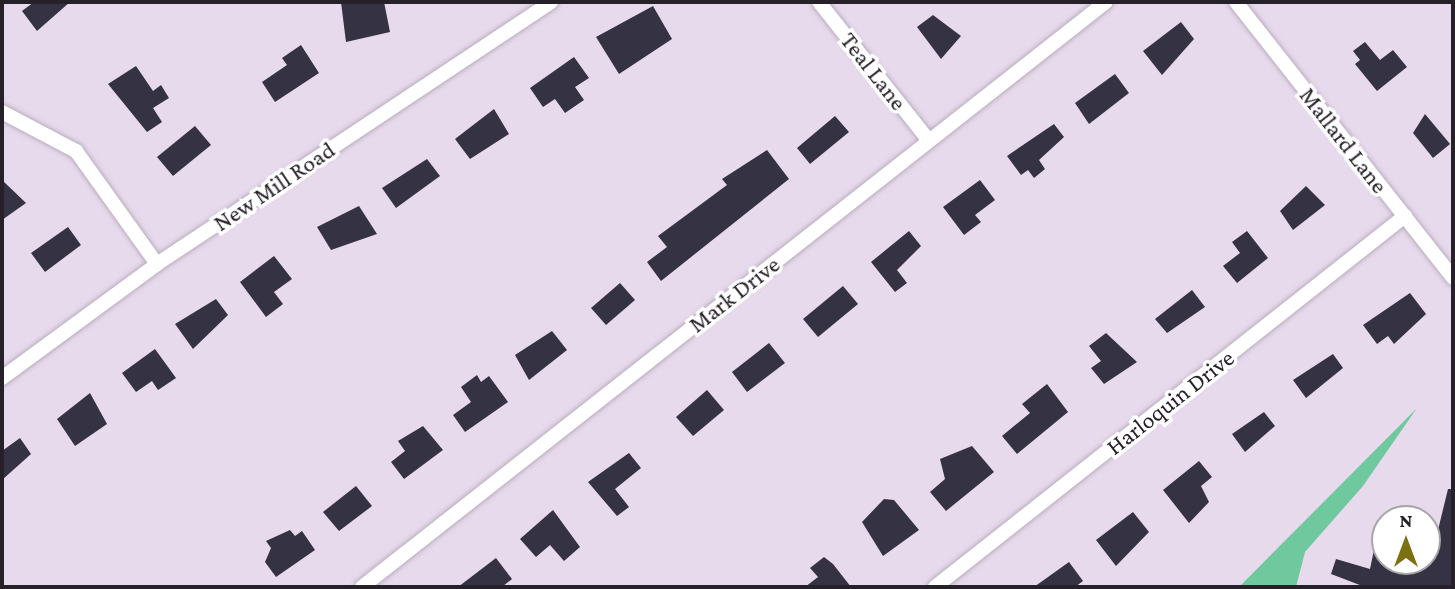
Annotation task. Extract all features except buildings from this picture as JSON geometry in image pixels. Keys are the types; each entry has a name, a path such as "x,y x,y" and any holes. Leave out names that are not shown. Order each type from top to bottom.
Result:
{"street":[{"name":"New Mill Road","path":"2,378 157,264 551,2"},
{"name":"Teal Lane","path":"819,2 929,141"},
{"name":"Mark Drive","path":"362,587 1106,2"},
{"name":"Mallard Lane","path":"1236,2 1453,278"},
{"path":"2,113 76,151 157,264"},
{"name":"Harloquin Drive","path":"935,587 1405,216"}],"green space":[{"path":"1417,408 1363,486 1305,552 1296,587 1239,587"}]}
